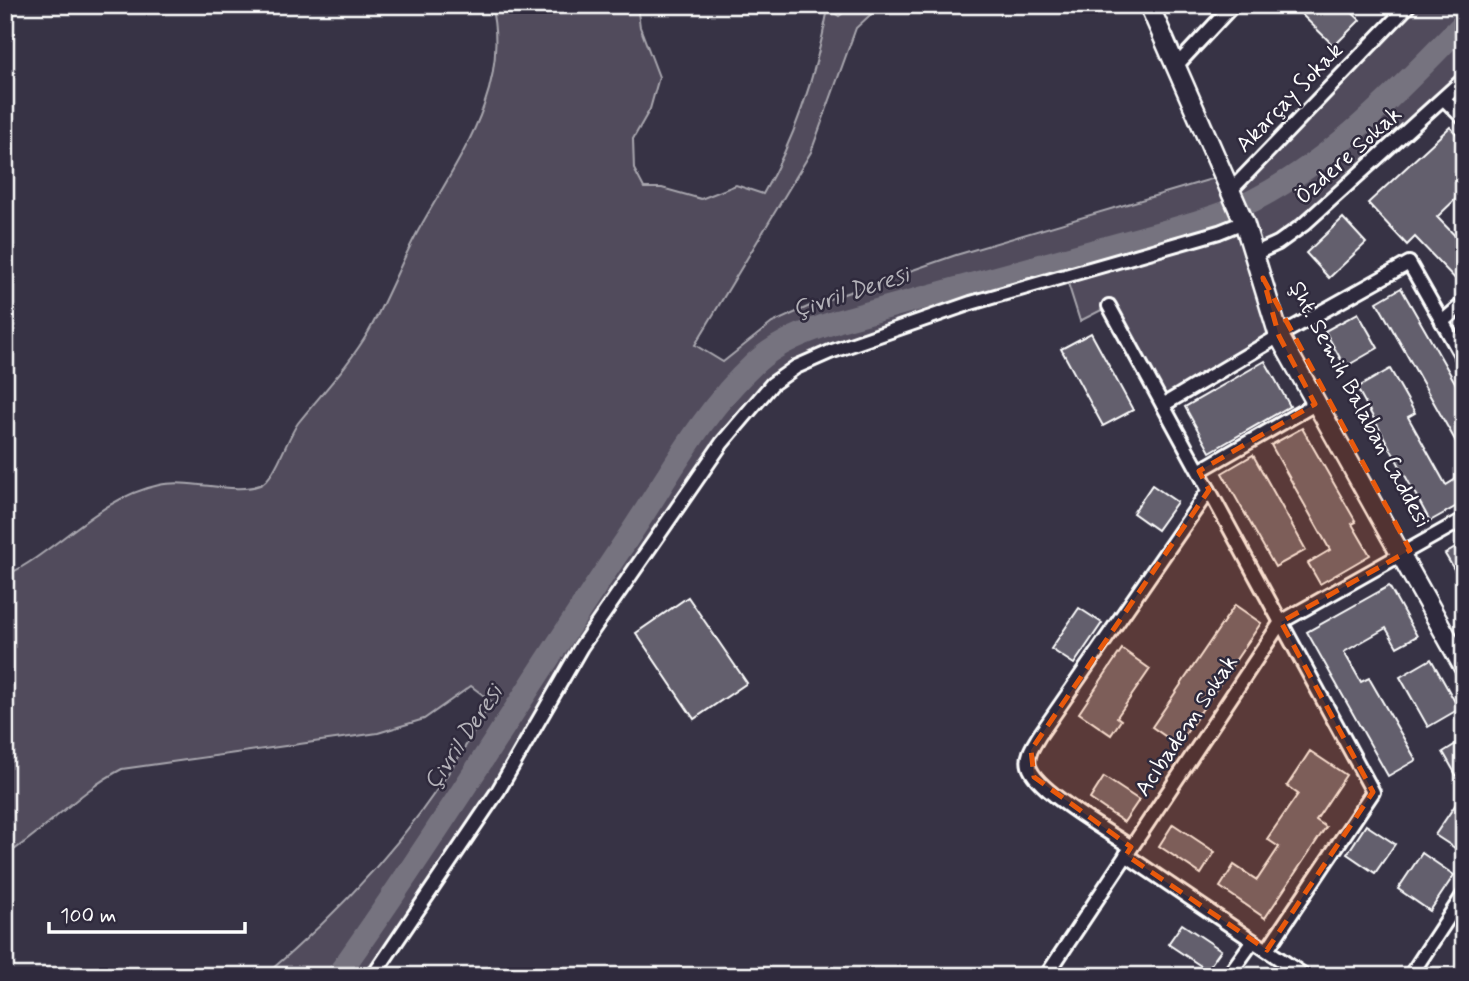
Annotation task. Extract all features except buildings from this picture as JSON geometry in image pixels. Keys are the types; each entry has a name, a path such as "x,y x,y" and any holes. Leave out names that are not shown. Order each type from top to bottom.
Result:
{"street":[{"name":"Şht. Semih Balaban Caddesi","path":"1149,5 1232,193 1284,333 1315,404 1464,645"},
{"path":"1176,66 1233,5"},
{"name":"Akarçay Sokak","path":"1232,193 1409,5"},
{"name":"Özdere Sokak","path":"1254,254 1278,243 1303,225 1464,79"},
{"path":"1444,99 1464,119"},
{"path":"373,976 498,791 588,638 722,443 772,384 811,359 896,329 971,303 1219,232 1243,220"},
{"path":"1163,405 1409,263 1464,360"},
{"path":"1442,322 1464,303"},
{"path":"1110,306 1373,792 1267,950"},
{"name":"Şht. Semih Balaban Caddesi","path":"1284,333 1405,553 1464,668"},
{"path":"1199,471 1315,404"},
{"path":"1209,490 1039,736 1029,756 1029,768 1041,784 1129,851 1305,976"},
{"name":"Acıbadem Sokak","path":"1046,976 1281,622 1464,519"},
{"path":"1410,976 1464,894"},
{"path":"1228,976 1253,941"}],"highlighted area":[{"path":"1263,278 1410,550 1281,622 1373,792 1267,950 1126,855 1131,847 1034,777 1031,750 1209,490 1199,471 1315,404 1279,336"}],"shaded area":[{"path":"491,5 637,5 640,27 659,77 650,109 633,139 634,169 644,188 662,188 701,199 736,185 763,194 795,127 817,57 828,9 839,16 854,5 881,5 856,28 811,152 695,345 723,362 772,323 812,305 956,255 1225,175 1230,189 1409,5 1464,5 1464,79 1337,196 1255,254 1279,336 1163,405 1109,306 1080,321 1066,277 830,352 765,390 547,703 373,976 264,976 330,916 391,850 445,778 491,701 471,686 424,719 378,733 122,769 91,788 35,835 5,856 5,576 43,553 98,513 137,492 171,483 250,488 260,485 271,475 298,423 344,367 369,331 411,243 477,124 494,66 495,36"}],"waterway":[{"name":"Çivril Deresi","path":"337,976 448,813 701,425 735,383 763,356 793,338 838,321 1183,226 1254,200 1313,164 1340,143 1464,23"}]}
